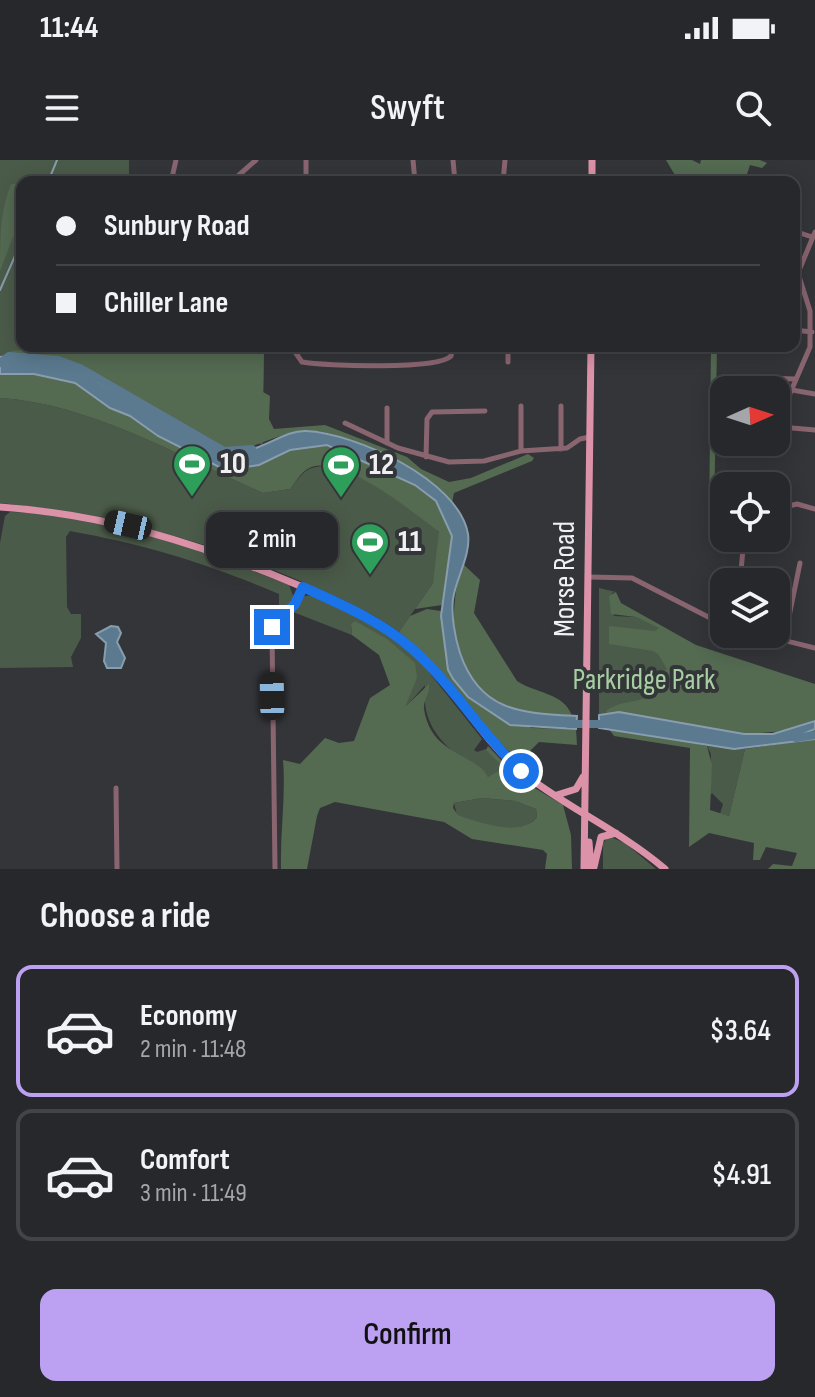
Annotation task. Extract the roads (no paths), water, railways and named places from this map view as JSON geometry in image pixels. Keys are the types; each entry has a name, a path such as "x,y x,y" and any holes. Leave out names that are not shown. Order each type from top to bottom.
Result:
{"main road":[{"name":"Morse Road","path":"584,869 591,352"},
{"path":"0,507 92,517 148,530 216,552 378,622 410,647 486,737 521,771 619,833 665,869"},
{"path":"557,795 576,789 586,768"},
{"name":"Morse Road","path":"586,812 592,869"},
{"path":"592,869 601,837 619,833"}],"street":[{"path":"238,176 256,160"},
{"path":"800,268 813,239"},
{"path":"790,397 813,347 800,281"},
{"path":"800,331 812,332"},
{"path":"293,352 295,357 310,364 439,363 451,356 452,352"},
{"path":"508,352 508,362"},
{"path":"790,379 796,379"},
{"path":"792,390 815,394"},
{"path":"521,406 521,451"},
{"path":"561,406 561,449"},
{"path":"387,408 387,443"},
{"path":"426,457 430,414 485,411"},
{"path":"345,423 426,457 475,462 521,451 561,449 590,437"},
{"path":"790,428 815,430"},
{"path":"790,506 797,504 815,509"},
{"path":"790,612 800,563"},
{"path":"589,577 632,578 710,619"},
{"path":"275,869 272,632 275,622 295,604 303,587"},
{"path":"790,642 815,648"},
{"path":"116,788 117,869"}],"water":[{"path":"0,357 67,365 224,451 249,450 306,431 351,440 402,463 426,478 446,495 460,514 468,534 467,550 455,591 453,619 468,673 491,698 505,706 577,716 576,729 510,725 468,697 453,679 448,670 441,616 452,536 436,501 415,485 327,445 290,450 259,465 225,470 158,436 75,383 34,374 0,374"},
{"path":"111,626 118,627 121,633 117,642 125,658 121,668 107,668 104,661 106,643 96,634"},
{"path":"619,712 744,734 773,734 815,721 815,729 803,734 815,739 734,749 599,728 599,715"}],"waterway":[{"path":"50,176 57,160"},
{"path":"0,290 16,254"},
{"path":"0,363 9,356 58,360 80,368 224,451 252,449"},
{"path":"569,724 608,724"},
{"path":"796,738 815,735"}],"place":[{"name":"10","path":"192,498"},
{"name":"12","path":"341,499"},
{"name":"11","path":"370,576"}],"park label":[{"name":"Parkridge Park","path":"644,680"}]}
